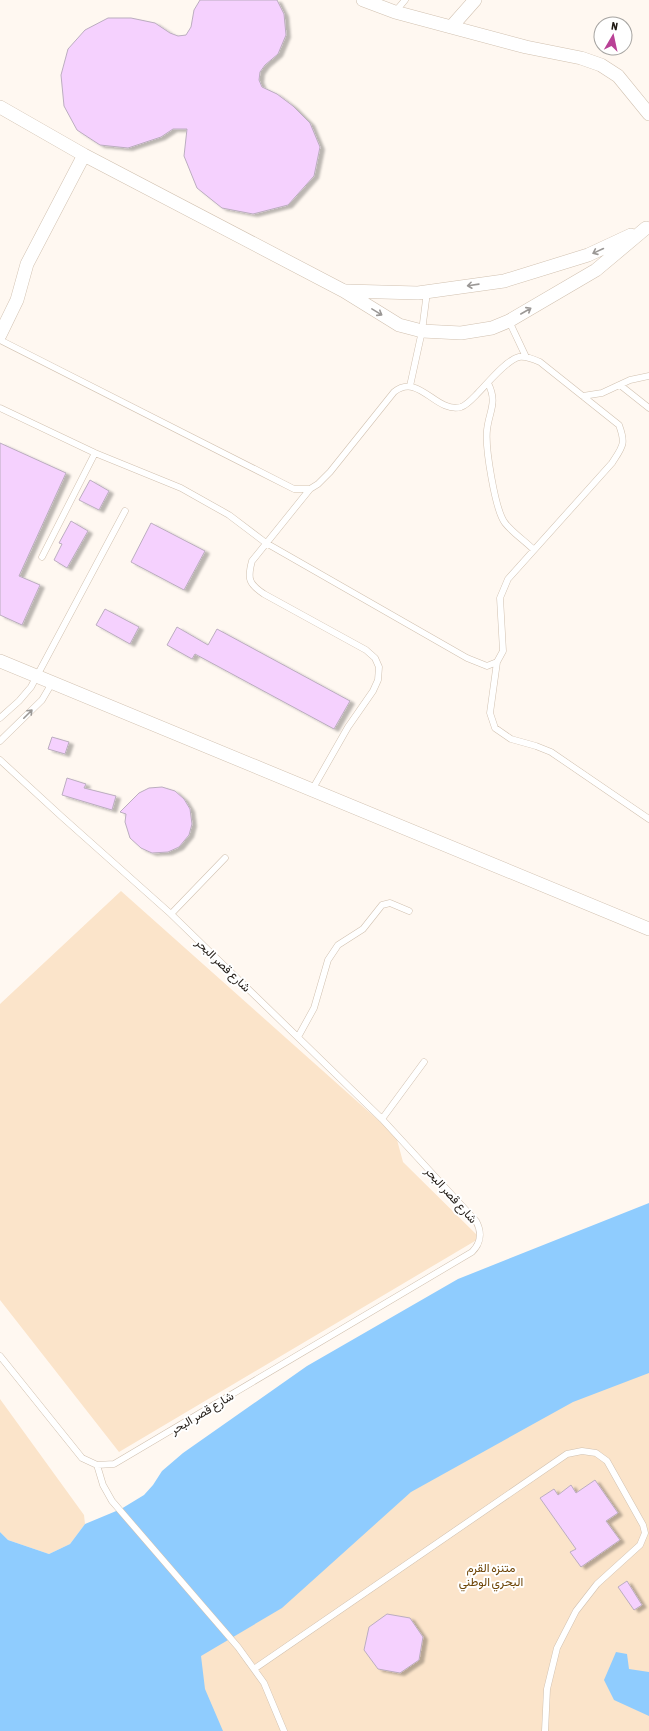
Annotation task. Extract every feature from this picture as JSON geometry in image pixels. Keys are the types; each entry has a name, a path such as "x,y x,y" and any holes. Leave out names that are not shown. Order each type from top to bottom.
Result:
{"street":[{"path":"363,0 396,12 526,47 582,58 601,65 618,76 649,114"},
{"path":"452,26 475,0"},
{"path":"0,107 84,156 344,291 399,325 422,331 461,333 492,328 509,321 596,270 648,227"},
{"path":"0,335 17,300 27,264 84,156"},
{"path":"344,291 427,292 504,281 588,255 648,227"},
{"path":"0,661 649,929"}],"lane":[{"path":"396,12 406,0"},
{"path":"410,386 422,331 427,292"},
{"path":"509,321 526,357"},
{"path":"0,340 294,489 310,489"},
{"path":"312,790 348,727 373,691 378,680 379,667 375,658 366,650 254,587 250,581 252,561 310,489 318,484 330,472 394,392 400,387 410,386 445,405 461,407 470,401 514,359 526,357 540,362 619,425 624,439 612,462 508,579 500,598 500,618 504,643 503,651 497,662 490,712 495,728 511,739 551,752 649,819"},
{"path":"583,396 602,393 620,386 630,380 649,376"},
{"path":"488,383 492,392 494,403 488,422 487,442 499,513 505,523 534,550"},
{"path":"620,386 649,408"},
{"path":"0,408 95,452 181,488 229,515 266,543 467,658 487,666 497,662"},
{"path":"42,557 95,452"},
{"path":"0,718 23,697 37,676 125,512"},
{"path":"0,741 42,700 52,683"},
{"name":"شارع قصر البحر","path":"0,760 171,914 382,1119 476,1221 480,1229 480,1237 475,1249 120,1462 109,1465 97,1465"},
{"path":"171,914 225,858"},
{"path":"298,1037 314,1008 328,960 338,945 363,929 382,905 390,903 409,911"},
{"path":"382,1119 424,1062"},
{"path":"0,1356 78,1454 86,1461 97,1465 103,1485 112,1501 226,1631 254,1669 267,1690 284,1731"},
{"path":"254,1669 567,1454 582,1451 596,1453 607,1461 643,1525 645,1533 640,1545 597,1584 576,1611 557,1648 547,1689 545,1731"}],"green space":[{"path":"121,891 396,1136 403,1162 480,1238 119,1452 0,1300 0,1004"},
{"name":"متنزه القرم البحري الوطني","path":"649,1343 649,1731 53,1731 396,1445"},
{"path":"0,1399 84,1515 85,1524 70,1544 49,1554 8,1540 0,1532"}],"water":[{"path":"649,1203 649,1373 573,1402 411,1492 282,1608 201,1656 205,1689 223,1731 0,1731 0,1532 8,1540 49,1554 70,1544 85,1524 121,1509 144,1495 162,1471 183,1453 307,1366 458,1279"},
{"path":"616,1652 627,1654 629,1669 649,1672 649,1716 614,1700 604,1680"}],"building":[{"path":"200,0 277,0 284,14 286,35 278,54 265,65 260,72 259,80 262,87 277,94 293,106 310,123 320,147 314,176 288,205 253,214 222,208 197,188 184,156 187,129 173,129 161,137 128,148 100,145 77,130 64,106 61,75 68,49 85,30 108,18 131,18 155,23 170,33 178,36 186,35 191,27 194,10"},
{"path":"0,443 66,473 19,576 40,585 22,625 0,615"},
{"path":"90,480 109,491 99,510 79,500"},
{"path":"71,521 88,531 67,568 54,560 62,544 59,543"},
{"path":"151,523 205,551 184,590 131,562"},
{"path":"105,609 139,627 130,644 96,625"},
{"path":"177,627 208,645 217,629 350,701 334,729 195,654 192,659 167,645"},
{"path":"52,737 69,742 65,754 48,749"},
{"path":"67,778 86,784 84,788 116,796 112,810 62,795"},
{"path":"162,787 175,791 184,799 190,809 192,824 189,835 179,847 168,852 152,853 141,848 130,838 125,822 126,814 120,812 139,793 149,788"},
{"path":"595,1480 618,1513 606,1521 620,1540 581,1567 570,1552 576,1549 540,1498 554,1489 558,1495 571,1485 576,1493"},
{"path":"627,1581 642,1605 634,1610 618,1587"},
{"path":"387,1614 410,1618 423,1637 419,1660 400,1673 378,1669 364,1650 369,1627"}]}
